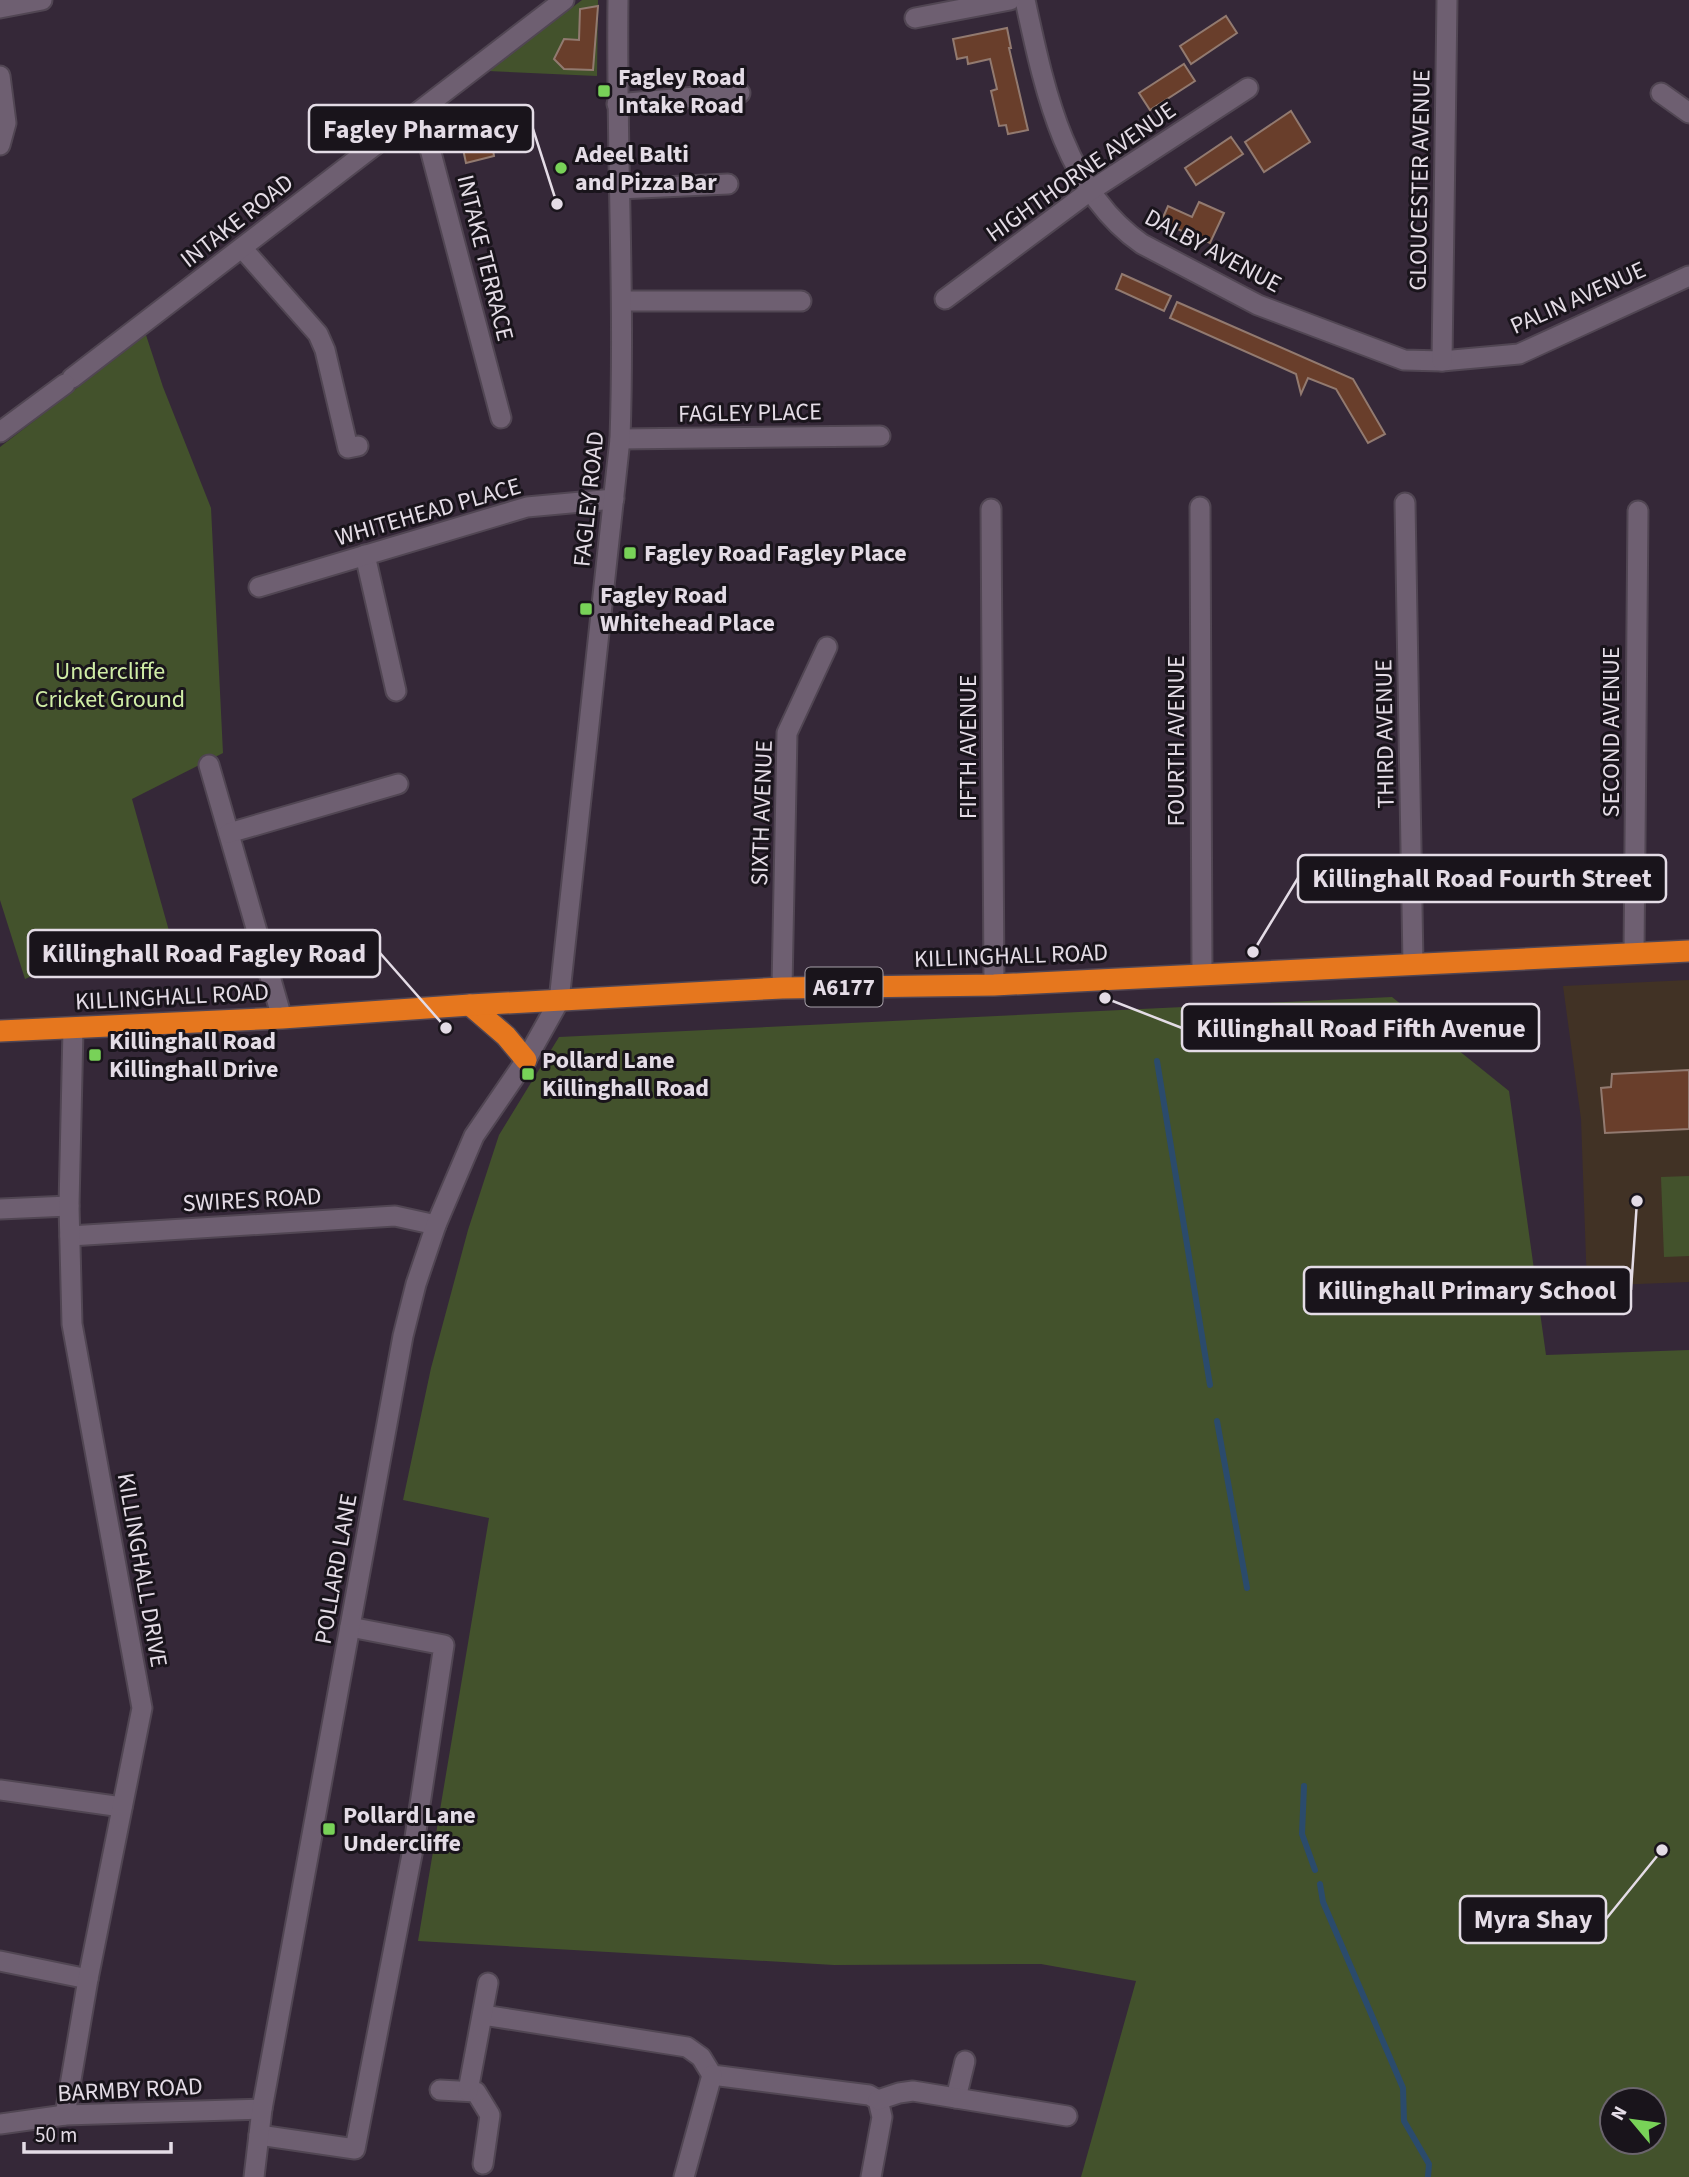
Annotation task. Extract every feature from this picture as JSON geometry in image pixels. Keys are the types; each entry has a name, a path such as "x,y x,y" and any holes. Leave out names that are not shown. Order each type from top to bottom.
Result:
{"highway":[{"name":"KILLINGHALL ROAD","path":"0,1031 282,1018 782,988 994,985 1689,951"},
{"path":"470,1005 506,1036 526,1060"}],"street":[{"path":"0,8 42,0"},
{"name":"INTAKE ROAD","path":"0,432 564,0"},
{"name":"FAGLEY ROAD","path":"559,1001 621,439 623,353 617,104 618,0"},
{"path":"915,18 1010,0"},
{"name":"DALBY AVENUE","path":"1025,0 1041,75 1067,148 1090,191 1105,212 1128,234 1258,305 1404,360 1443,361"},
{"name":"GLOUCESTER AVENUE","path":"1443,361 1447,0"},
{"path":"0,76 6,123 0,145"},
{"name":"HIGHTHORNE AVENUE","path":"945,299 1090,191 1248,88"},
{"path":"617,104 740,93"},
{"path":"1661,93 1689,113"},
{"name":"INTAKE TERRACE","path":"420,111 501,418"},
{"path":"620,189 728,184"},
{"path":"242,248 318,334 325,350 348,448 358,446"},
{"name":"PALIN AVENUE","path":"1443,361 1519,354 1689,276"},
{"path":"622,301 801,300"},
{"name":"FAGLEY PLACE","path":"621,439 880,436"},
{"name":"WHITEHEAD PLACE","path":"259,587 527,507 614,499"},
{"name":"THIRD AVENUE","path":"1405,503 1413,964"},
{"name":"FOURTH AVENUE","path":"1200,507 1202,974"},
{"name":"FIFTH AVENUE","path":"990,509 994,985"},
{"name":"SECOND AVENUE","path":"1634,953 1637,510"},
{"path":"365,555 396,691"},
{"name":"SIXTH AVENUE","path":"782,988 787,733 827,647"},
{"path":"209,765 282,1018"},
{"path":"229,832 398,784"},
{"name":"POLLARD LANE","path":"254,2177 262,2109 403,1336 416,1283 436,1225 474,1136 526,1060 559,1001"},
{"name":"KILLINGHALL DRIVE","path":"65,2115 88,1979 142,1708 72,1324 69,1206 73,1029"},
{"path":"0,1209 69,1206"},
{"name":"SWIRES ROAD","path":"70,1236 395,1216 436,1225"},
{"path":"259,2135 355,2148 414,1844 444,1645 350,1627"},
{"path":"0,1790 122,1807"},
{"path":"0,1961 88,1979"},
{"path":"468,2091 488,1983"},
{"path":"483,2015 687,2047 701,2057 712,2075 684,2177"},
{"path":"956,2098 965,2061"},
{"path":"712,2075 869,2095 878,2100 913,2091 1067,2116"},
{"path":"440,2090 476,2092 490,2115 483,2164"},
{"path":"871,2177 882,2117 878,2100"},
{"name":"BARMBY ROAD","path":"0,2124 65,2115 262,2109"}],"shaded area":[{"path":"1689,980 1689,1282 1587,1286 1581,1119 1563,986"}],"green space":[{"path":"582,0 598,0 597,76 488,71"},
{"name":"Undercliffe Cricket Ground","path":"146,335 163,387 211,508 223,753 132,799 171,938 43,971 25,979 0,900 0,447"},
{"path":"1392,997 1509,1091 1546,1355 1689,1350 1689,2177 1081,2177 1136,1981 1041,1964 834,1965 418,1941 489,1518 403,1500 431,1368 468,1230 499,1135 559,1037"},
{"path":"1689,1176 1689,1256 1664,1257 1661,1177"}],"building":[{"path":"598,6 593,70 564,69 554,59 564,39 579,40 580,9"},
{"path":"1226,16 1237,33 1191,64 1180,46"},
{"path":"1007,28 1028,130 1008,134 1006,125 999,126 991,91 997,89 990,59 968,64 967,57 957,59 953,39"},
{"path":"1184,64 1195,81 1150,110 1139,93"},
{"path":"1291,111 1310,142 1264,172 1245,142"},
{"path":"487,113 494,156 466,163 457,121"},
{"path":"1231,137 1243,154 1196,185 1185,168"},
{"path":"1199,202 1224,213 1210,243 1161,222 1168,206 1192,217"},
{"path":"1122,274 1171,296 1164,311 1116,289"},
{"path":"1177,302 1353,379 1385,434 1368,443 1336,389 1308,378 1301,394 1296,374 1170,318"},
{"path":"1689,1070 1689,1129 1605,1133 1601,1088 1611,1087 1612,1074"}],"waterway":[{"path":"1157,1061 1210,1385"},
{"path":"1217,1421 1247,1588"},
{"path":"1304,1786 1302,1834 1315,1870"},
{"path":"1320,1884 1323,1902 1403,2088 1404,2121 1429,2164 1428,2177"}],"place":[{"name":"Fagley Road Intake Road","path":"604,91"},
{"name":"Adeel Balti and Pizza Bar","path":"561,168"},
{"name":"Fagley Pharmacy","path":"557,204"},
{"name":"Fagley Road Fagley Place","path":"630,553"},
{"name":"Fagley Road Whitehead Place","path":"586,609"},
{"name":"Killinghall Road Fourth Street","path":"1253,952"},
{"name":"Killinghall Road Fifth Avenue","path":"1105,998"},
{"name":"Killinghall Road Fagley Road","path":"446,1028"},
{"name":"Killinghall Road Killinghall Drive","path":"95,1055"},
{"name":"Pollard Lane Killinghall Road","path":"528,1074"},
{"name":"Killinghall Primary School","path":"1637,1201"},
{"name":"Pollard Lane Undercliffe","path":"329,1829"},
{"name":"Myra Shay","path":"1662,1850"}]}
